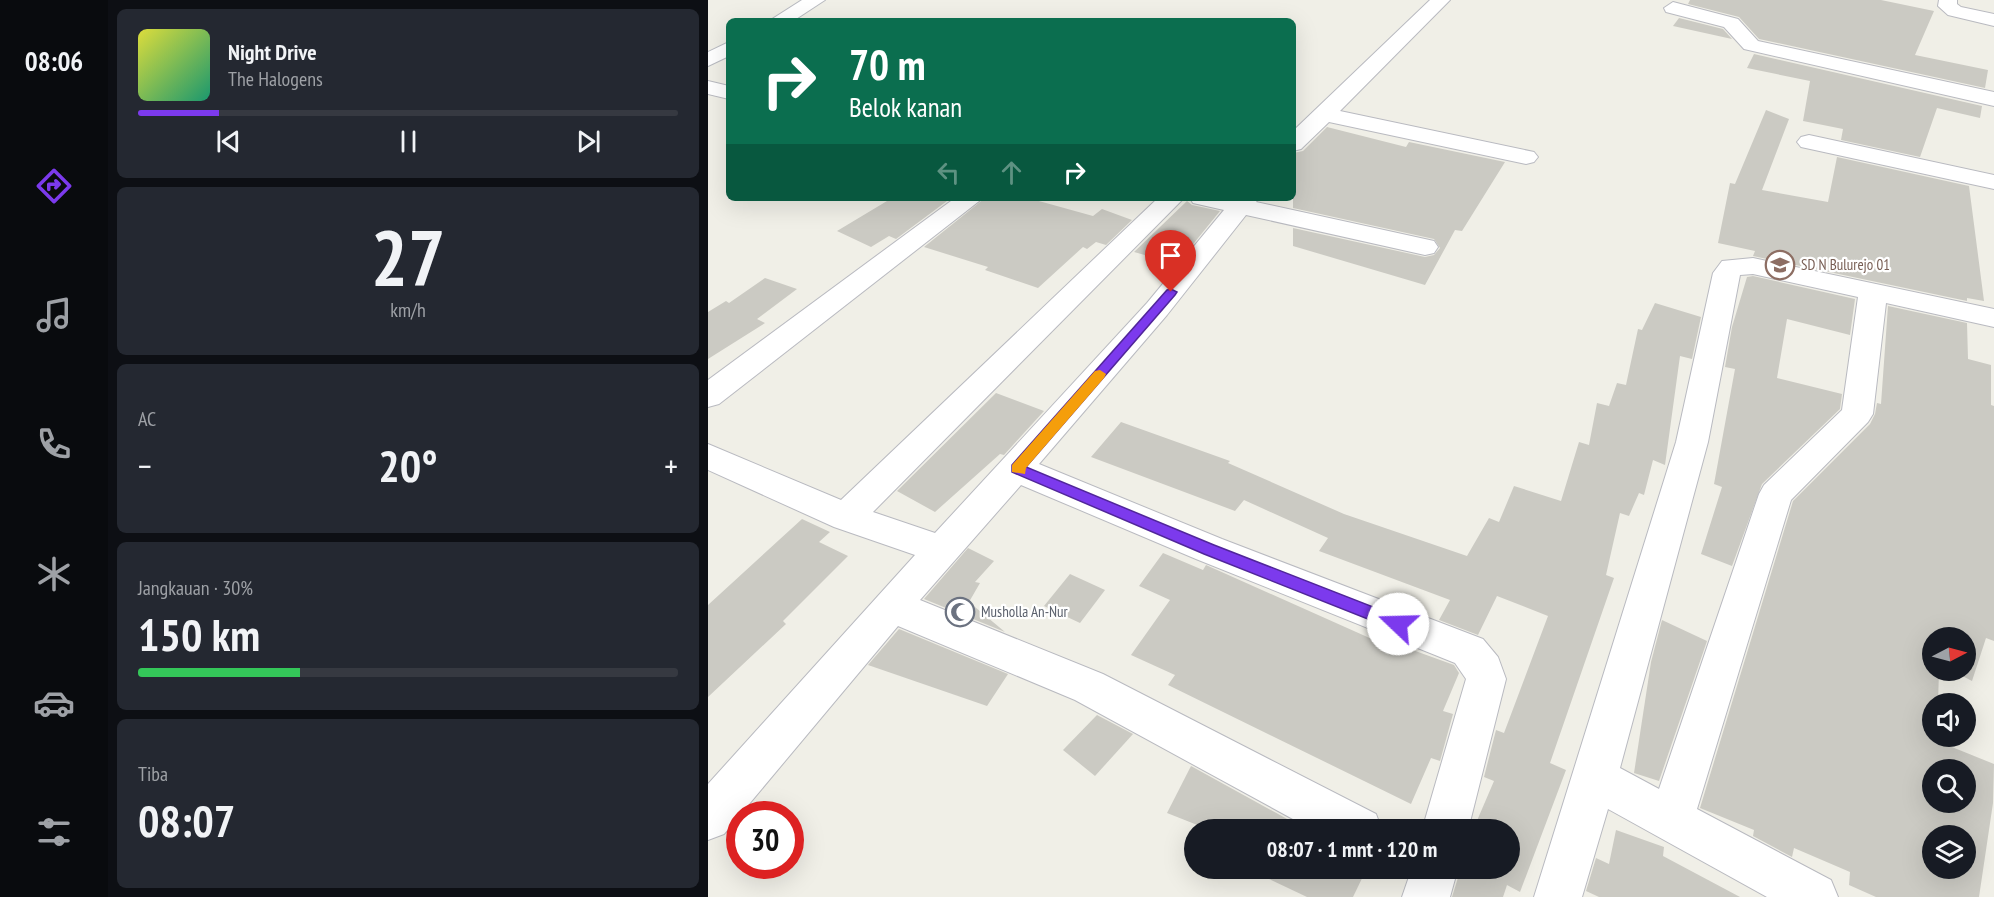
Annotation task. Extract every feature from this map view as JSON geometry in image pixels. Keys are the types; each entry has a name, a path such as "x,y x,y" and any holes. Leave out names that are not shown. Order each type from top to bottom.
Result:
{"street":[{"path":"784,18 816,0"},
{"path":"1296,141 1441,0"},
{"path":"1948,0 1947,6 1955,11 1994,20"},
{"path":"1672,8 1731,23 1751,45 1994,99"},
{"path":"708,87 726,92"},
{"path":"1323,114 1526,157"},
{"path":"1809,142 1994,182"},
{"path":"708,396 967,201"},
{"path":"846,517 1169,201"},
{"path":"708,818 892,606 1017,469 1157,309 1244,202 1425,247"},
{"path":"1558,897 1595,778 1692,442 1727,273 1732,267 1742,264 1994,318"},
{"path":"1671,820 1776,494 1857,414 1873,292"},
{"path":"708,456 846,517 942,550"},
{"path":"1017,469 1209,549 1469,651 1484,670 1486,680 1448,819"},
{"path":"892,606 1089,687 1339,819"},
{"path":"1595,778 1814,897"},
{"path":"1426,897 1431,879"}],"building":[{"path":"1690,0 1881,0 1934,11 1915,55 1988,70 1985,88 1759,39 1739,17 1688,4"},
{"path":"1679,18 1723,29 1732,39 1673,26"},
{"path":"1754,54 1982,106 1980,118 1937,108 1920,157 1841,140 1843,129 1803,121 1810,81 1747,68"},
{"path":"1766,110 1789,119 1762,190 1828,202 1837,157 1969,186 1984,301 1967,298 1967,301 1753,256 1755,251 1718,243 1730,183 1735,184"},
{"path":"1327,127 1406,147 1409,142 1505,162 1462,231 1455,230 1425,285 1293,246 1293,228 1425,257 1434,255 1440,248 1434,239 1293,208 1293,201 1296,201 1296,152 1303,151"},
{"path":"887,201 947,201 896,239 889,236 871,247 837,231"},
{"path":"981,201 1039,201 1093,216 1102,209 1132,220 1106,245 1096,242 1087,249 1083,247 1038,288 985,270 988,267 924,247"},
{"path":"1187,201 1192,205 1220,211 1177,264 1134,252"},
{"path":"1753,276 1855,299 1850,335 1787,319 1777,378 1842,394 1840,409 1762,484 1732,566 1701,554 1722,487 1714,484 1735,369 1725,367 1732,327 1747,277"},
{"path":"765,278 797,289 757,319 765,323 708,359 708,312 726,301 729,303"},
{"path":"1655,303 1701,317 1692,359 1680,356 1665,465 1653,460 1644,495 1639,493 1629,516 1620,513 1606,575 1614,578 1550,763 1566,770 1520,892 1507,885 1503,897 1452,897 1458,879 1520,879 1520,819 1478,819 1494,781 1484,777 1496,730 1504,733 1548,616 1497,596 1478,635 1439,620 1450,600 1319,551 1328,538 1244,500 1235,511 1091,457 1121,422 1230,461 1228,463 1344,514 1467,556 1489,518 1499,522 1514,486 1561,501 1579,442 1589,445 1597,403 1609,406 1617,383 1626,385 1638,329 1642,330"},
{"path":"1888,306 1967,323 1968,359 1991,365 1991,405 1994,406 1994,641 1986,638 1976,669 1976,627 1922,627 1922,681 1939,681 1938,693 1922,693 1922,747 1952,747 1994,764 1993,803 1979,897 1876,897 1849,885 1850,872 1794,848 1792,857 1753,836 1754,830 1700,808 1793,501 1870,424 1877,403 1881,404"},
{"path":"996,393 1044,411 1004,455 1000,454 935,512 897,491"},
{"path":"802,519 830,532 819,542 848,556 783,621 786,624 708,697 708,605"},
{"path":"968,548 994,561 975,582 980,583 969,602 1005,632 924,599"},
{"path":"1163,553 1203,570 1206,565 1383,644 1385,640 1454,665 1459,673 1443,711 1453,714 1440,761 1431,758 1411,804 1168,685 1175,675 1131,655 1170,600 1139,586"},
{"path":"1070,574 1105,590 1080,623 1044,606"},
{"path":"1662,620 1707,641 1659,781 1634,773 1651,662"},
{"path":"899,629 1008,674 987,706 868,665"},
{"path":"1097,715 1133,734 1095,776 1063,750"},
{"path":"1191,766 1287,819 1184,820 1167,813"},
{"path":"1616,830 1664,847 1663,856 1740,897 1599,897 1586,891 1596,858 1609,864"},
{"path":"1269,879 1362,879 1353,897 1307,897"}],"slow traffic":[{"path":"1020,470 1017,469 1100,374"}],"place":[{"name":"SD N Bulurejo 01","path":"1780,265"},
{"name":"Musholla An-Nur","path":"960,612"}],"route":[{"path":"1171,292 1017,469 1398,624"}]}
